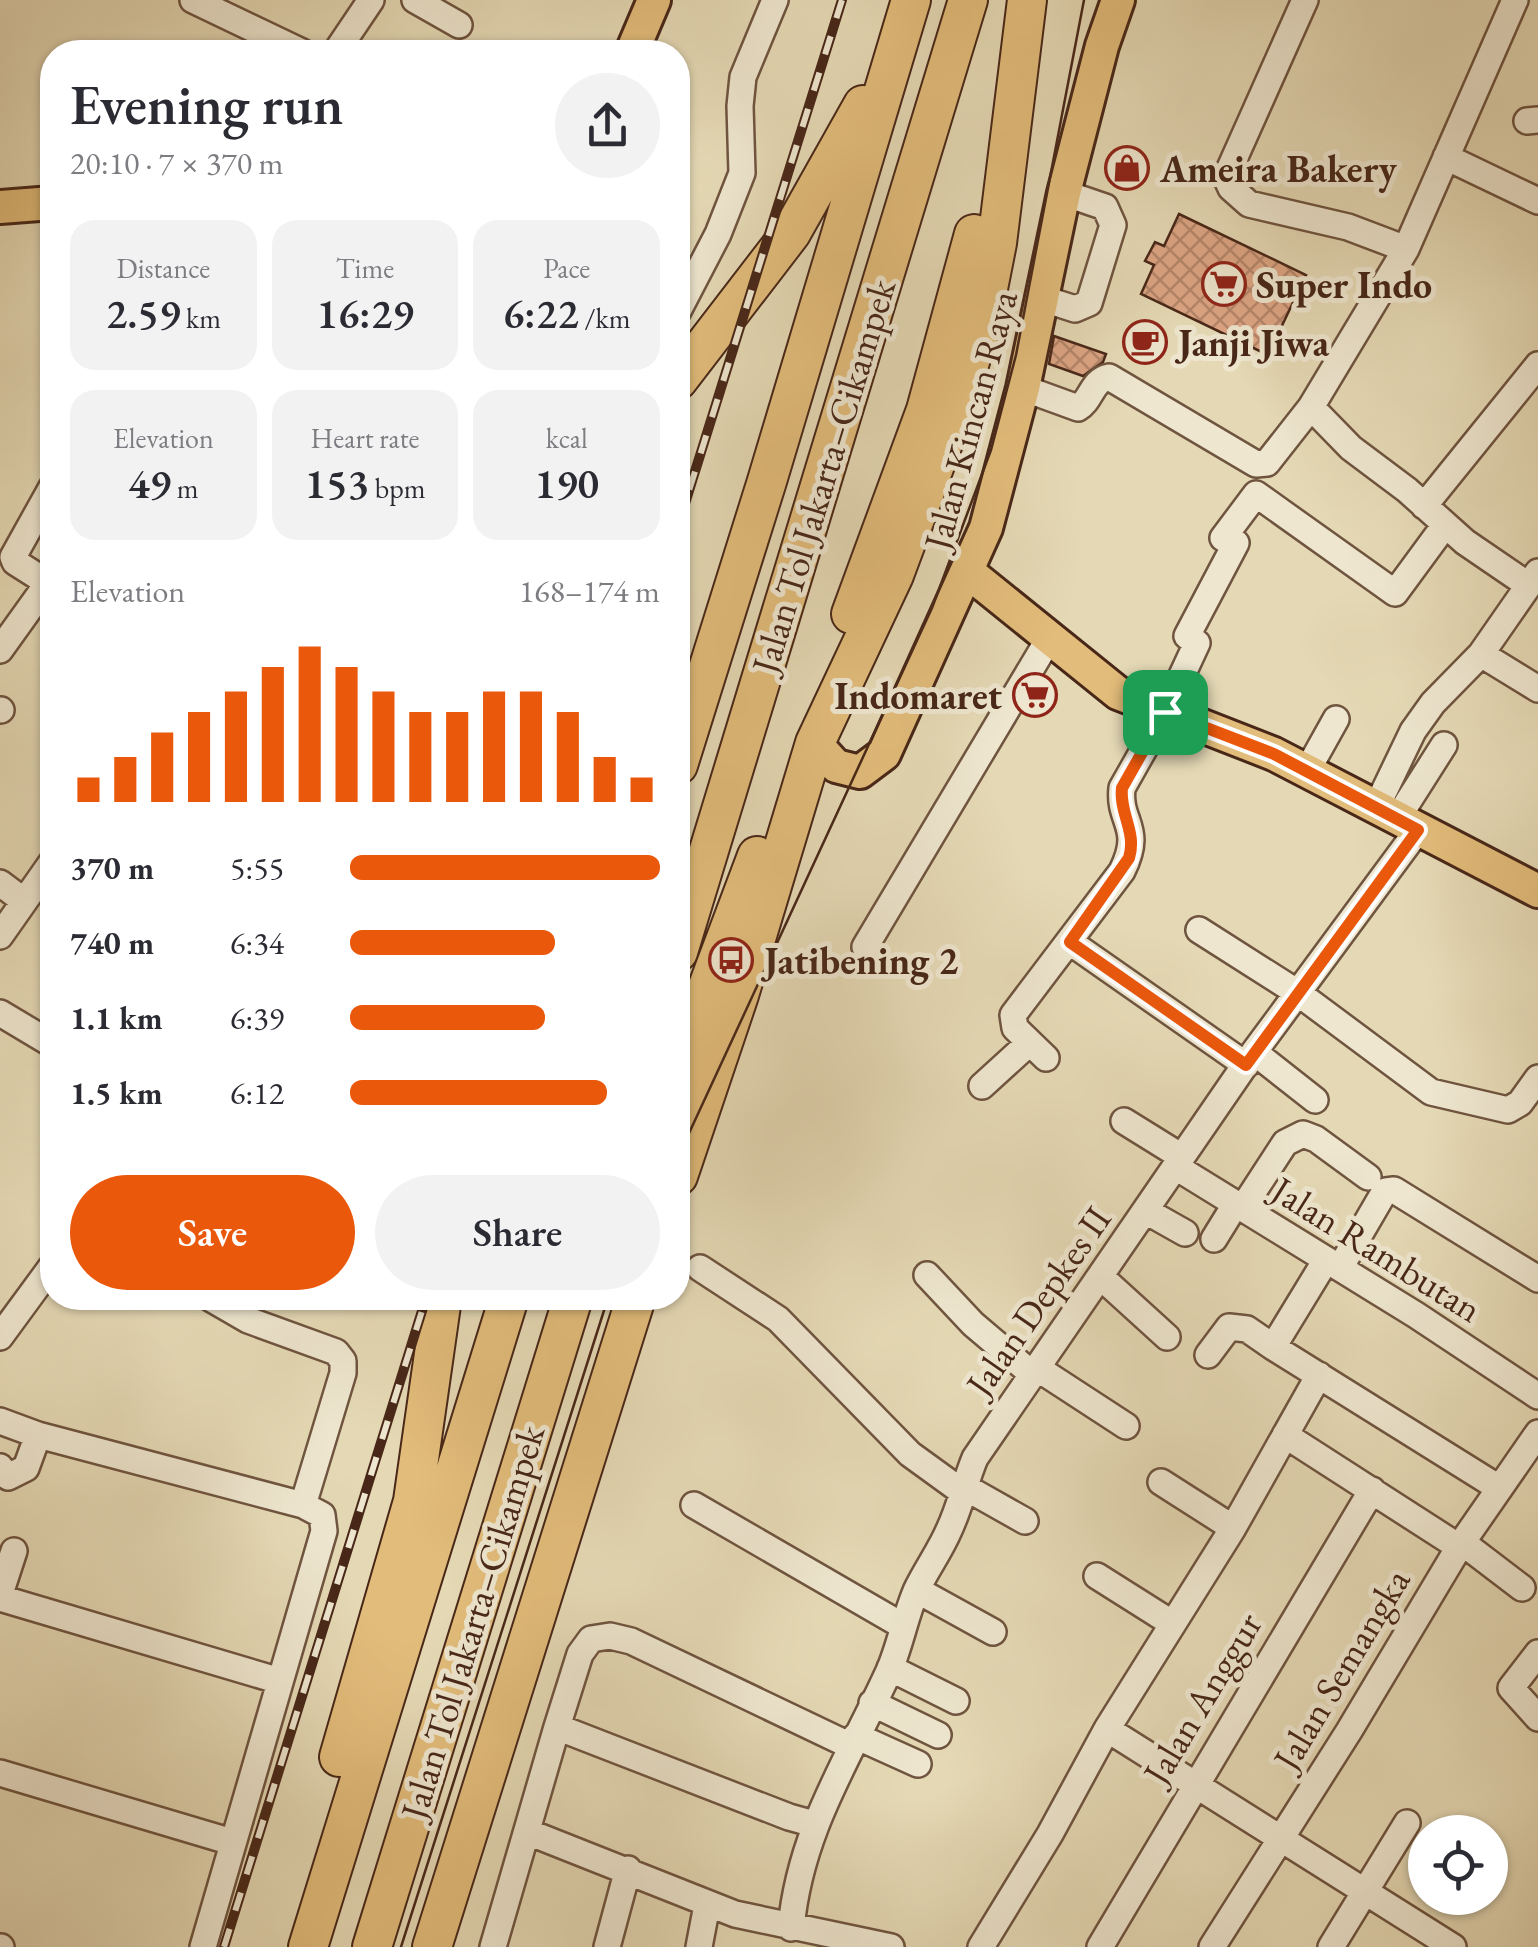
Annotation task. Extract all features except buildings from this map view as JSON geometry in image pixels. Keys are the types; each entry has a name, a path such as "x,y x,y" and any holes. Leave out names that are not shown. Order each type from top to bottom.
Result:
{"highway":[{"name":"Jalan Tol Jakarta–Cikampek","path":"690,726 911,0"},
{"name":"Jalan Tol Jakarta–Cikampek","path":"690,913 968,0"},
{"path":"690,1140 739,995 815,743 894,575 952,420 974,347 998,244 1027,0"},
{"path":"690,1033 926,410 961,288 1022,42"},
{"path":"690,364 791,233 897,43"},
{"path":"281,1947 412,1501 440,1310"},
{"path":"449,1486 497,1310"},
{"name":"Jalan Tol Jakarta–Cikampek","path":"308,1947 505,1310"},
{"name":"Jalan Tol Jakarta–Cikampek","path":"372,1947 568,1310"},
{"path":"406,1838 490,1580 586,1310"},
{"path":"432,1947 632,1310"}],"main road":[{"path":"637,40 654,0"},
{"name":"Jalan Kincan Raya","path":"1118,0 1102,46 1064,193 1024,388 986,528 968,572 1118,693 1167,706 1240,738 1538,890"},
{"path":"0,207 40,205"},
{"path":"815,743 836,766 860,772 884,754 968,572"}],"street":[{"path":"193,0 277,40"},
{"path":"344,40 371,0"},
{"path":"414,0 460,25"},
{"path":"690,288 718,234 742,173 743,77 775,0"},
{"path":"1305,0 1226,177 1230,188 1249,204 1348,228 1406,249"},
{"path":"1024,388 1078,408 1083,407 1097,383 1109,377 1260,465 1267,463 1311,407 1406,249 1515,0"},
{"path":"1446,157 1538,202"},
{"path":"1044,299 1075,309 1089,303 1113,225 1106,208 1064,193"},
{"path":"1424,506 1538,365"},
{"path":"1311,407 1351,448 1445,525 1533,578 1480,654 1433,703 1413,731 1397,819"},
{"path":"982,1086 1037,1051 1012,1022 1013,1015 1129,858 1133,843 1121,799 1122,788 1197,643 1187,636 1236,543 1223,538 1256,494 1394,593 1445,525"},
{"path":"40,510 13,557 40,578"},
{"path":"0,650 40,597"},
{"path":"865,947 1050,637"},
{"path":"1480,654 1538,689"},
{"path":"1306,771 1336,719"},
{"path":"1397,819 1444,745"},
{"name":"Jalan Depkes II","path":"801,1935 812,1880 807,1861 814,1824 890,1668 917,1590 952,1526 962,1488 976,1458 1298,993 1397,819"},
{"path":"0,936 40,879"},
{"path":"0,883 24,901"},
{"path":"1199,930 1298,993 1435,1094 1508,1110 1520,1103 1538,1078"},
{"path":"1070,942 1316,1100"},
{"path":"0,1013 40,1037"},
{"name":"Jalan Rambutan","path":"1124,1121 1238,1207 1538,1396"},
{"path":"1214,1240 1285,1142 1302,1134 1316,1138 1368,1177"},
{"path":"1272,1347 1386,1191 1394,1190 1538,1279"},
{"path":"1146,1211 1185,1233"},
{"path":"700,1268 778,1319 910,1454 962,1488 1026,1521"},
{"path":"927,1276 973,1324 1034,1371 1126,1426"},
{"path":"1101,1277 1168,1337"},
{"path":"0,1337 40,1282"},
{"path":"231,1310 248,1320 324,1346 343,1361 344,1373 304,1505"},
{"path":"1208,1354 1229,1327 1247,1329 1499,1488"},
{"path":"980,1947 1050,1834 1107,1729 1233,1528 1318,1375"},
{"path":"0,1422 304,1505 322,1516 324,1531 203,1947"},
{"name":"Jalan Semangka","path":"1212,1947 1461,1545 1538,1432"},
{"path":"1285,1434 1522,1588"},
{"path":"0,1467 8,1476 26,1468 38,1435"},
{"path":"1161,1482 1233,1528"},
{"name":"Jalan Anggur","path":"1100,1947 1372,1490"},
{"path":"694,1505 903,1626"},
{"path":"14,1551 0,1596 280,1681"},
{"path":"1097,1576 1173,1624"},
{"path":"917,1590 993,1632"},
{"path":"493,1947 556,1728 580,1654 590,1638 610,1636 631,1641 854,1741 918,1764"},
{"path":"1538,1653 1511,1688 1538,1718"},
{"path":"890,1668 956,1702"},
{"path":"872,1703 938,1735"},
{"path":"556,1728 814,1824"},
{"path":"1107,1729 1453,1947"},
{"path":"0,1772 232,1842"},
{"path":"1331,1947 1408,1823"},
{"path":"528,1832 706,1905 801,1935 891,1947"},
{"path":"607,1947 628,1870"},
{"path":"699,1947 706,1905"}],"tram line":[{"path":"690,1131 932,608 991,450 1016,355 1084,0"},
{"path":"401,1947 604,1310"}],"railway":[{"path":"690,488 842,0"},
{"path":"224,1947 422,1310"}],"place":[{"name":"Ameira Bakery","path":"1127,168"},
{"name":"Super Indo","path":"1224,284"},
{"name":"Janji Jiwa","path":"1145,342"},
{"name":"Indomaret","path":"1035,695"},
{"name":"Jatibening 2","path":"731,960"}],"route":[{"path":"1165,712 1240,738 1418,830 1246,1065 1070,942 1129,858 1133,843 1121,799 1122,788 1165,712"}]}
